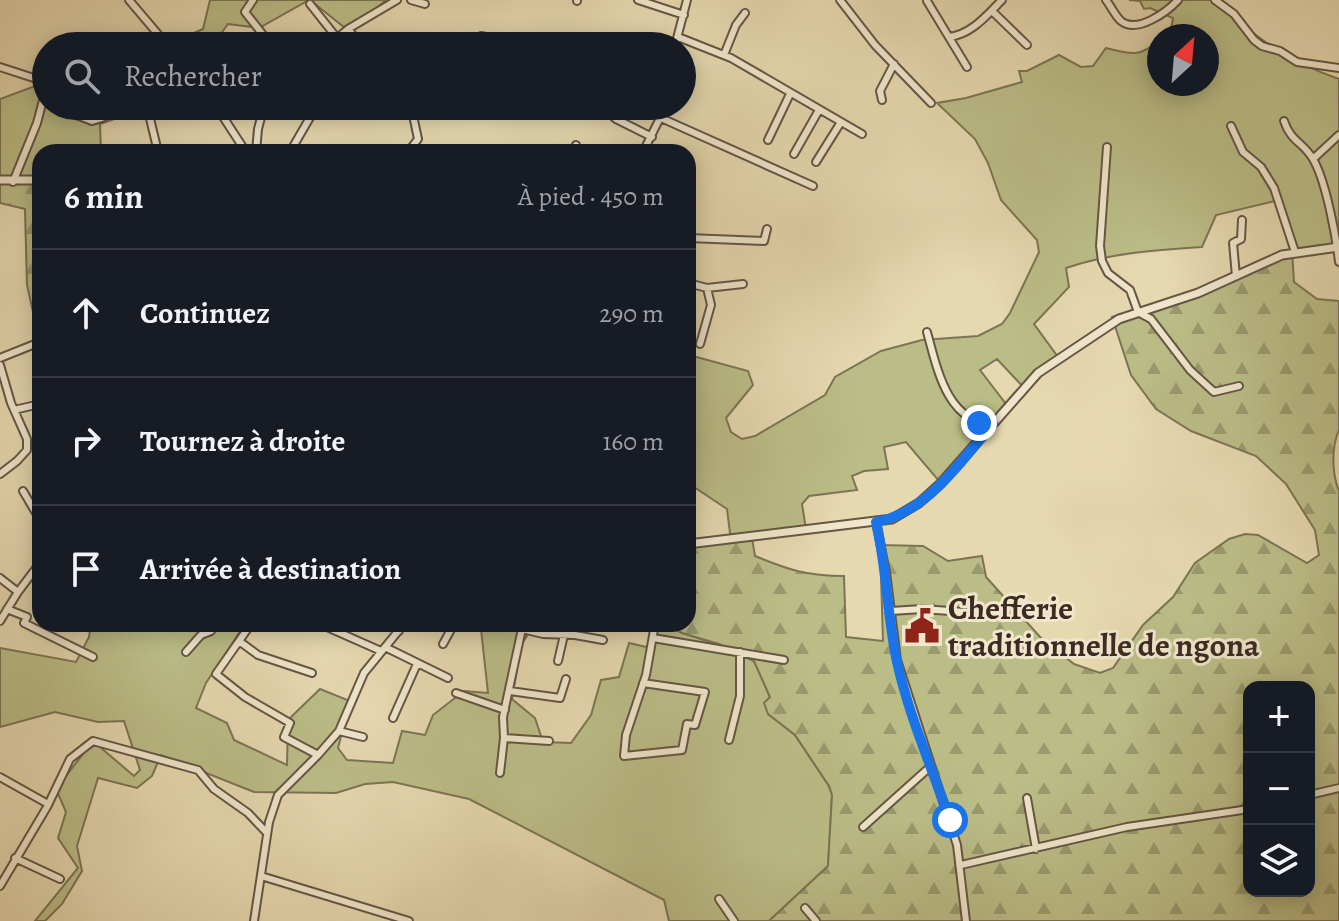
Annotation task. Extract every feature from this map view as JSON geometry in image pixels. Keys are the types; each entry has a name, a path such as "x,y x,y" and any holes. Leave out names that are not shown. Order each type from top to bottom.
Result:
{"street":[{"path":"253,0 245,12 261,32"},
{"path":"344,32 397,0"},
{"path":"411,0 425,4"},
{"path":"638,0 684,15"},
{"path":"679,32 687,0"},
{"path":"840,0 864,32 931,103"},
{"path":"927,0 967,67"},
{"path":"949,37 959,36 971,29 1002,0"},
{"path":"1106,0 1123,23 1129,25 1155,19 1178,0"},
{"path":"1215,0 1234,14 1262,46 1280,51 1297,62 1339,68"},
{"path":"131,1 156,32"},
{"path":"310,4 332,32"},
{"path":"992,11 1027,45"},
{"path":"724,55 736,25 745,13"},
{"path":"696,44 724,55 862,134"},
{"path":"882,100 880,91 894,64"},
{"path":"0,67 32,77"},
{"path":"768,140 790,94"},
{"path":"794,154 819,110"},
{"path":"13,182 37,120"},
{"path":"150,120 156,144"},
{"path":"225,120 241,144"},
{"path":"257,144 260,120"},
{"path":"295,144 309,120"},
{"path":"414,120 418,139 414,144"},
{"path":"618,120 652,137"},
{"path":"648,144 660,120"},
{"path":"665,120 813,186"},
{"path":"1284,121 1289,136 1313,159 1325,193 1339,262"},
{"path":"816,162 841,122"},
{"path":"1231,126 1243,152 1261,167 1274,188 1295,252"},
{"path":"1313,159 1339,135"},
{"path":"1107,147 1100,255 1108,273 1130,290 1138,312 1151,319 1190,370 1214,392 1239,386"},
{"path":"0,180 32,181"},
{"path":"1236,276 1233,243 1241,239 1242,220"},
{"path":"696,238 764,241 767,229"},
{"path":"696,543 892,519 919,503 951,472 1038,373 1119,319 1198,293 1282,255 1338,248"},
{"path":"696,285 707,288 743,284"},
{"path":"700,344 711,305 707,288"},
{"path":"927,332 941,382 958,408 979,423 993,424"},
{"path":"0,358 32,345"},
{"path":"0,365 27,439 27,450 0,474"},
{"path":"14,410 32,406"},
{"path":"23,491 32,506"},
{"path":"876,522 897,660 954,832 961,865 966,921"},
{"path":"0,621 32,574"},
{"path":"0,578 18,592"},
{"path":"7,609 27,617 24,623 32,627"},
{"path":"891,611 922,609 1006,615"},
{"path":"42,632 93,657"},
{"path":"186,652 201,635 208,632"},
{"path":"245,632 216,674 245,697 290,723 284,737 318,755"},
{"path":"340,632 448,678"},
{"path":"254,921 267,833 278,795 339,731 357,686 398,632"},
{"path":"443,644 450,632"},
{"path":"500,773 505,710 522,632"},
{"path":"537,632 603,640"},
{"path":"643,683 705,692 695,725 687,724 682,750 624,756 626,735 643,683 654,632"},
{"path":"558,661 564,635"},
{"path":"653,638 784,660"},
{"path":"239,641 258,655 312,673"},
{"path":"729,740 740,696 740,652"},
{"path":"393,718 417,664"},
{"path":"510,691 560,698 566,679"},
{"path":"456,693 505,710"},
{"path":"339,731 363,737"},
{"path":"504,738 549,741"},
{"path":"0,886 48,804 70,759 93,741 198,770 214,789 248,813 267,833"},
{"path":"863,827 931,766"},
{"path":"0,777 48,804"},
{"path":"1315,794 1339,788"},
{"path":"1027,798 1036,849"},
{"path":"961,865 1127,827 1243,810"},
{"path":"15,858 60,879"},
{"path":"261,876 409,921"},
{"path":"719,899 734,921"},
{"path":"805,908 816,921"}],"green space":[{"path":"210,0 309,0 259,28 228,24 222,32 196,32 203,29"},
{"path":"310,0 386,0 350,32"},
{"path":"1129,0 1216,0 1273,47 1339,79 1339,246 1292,250 1275,201 1216,215 1202,247 1116,256 1066,268 1069,287 1034,324 1058,357 1026,390 997,359 980,370 1009,408 939,481 906,442 884,447 888,469 864,471 852,476 857,490 809,496 802,504 806,529 731,541 727,509 696,488 696,357 748,371 753,385 726,418 731,432 742,439 755,436 825,395 835,377 881,351 922,340 978,336 1002,324 1039,252 1037,240 1001,200 988,163 975,139 937,103 1022,82 1019,71 1027,71 1059,55 1081,67 1093,66 1106,48 1134,53 1147,49 1147,96 1219,96 1219,24 1172,24 1173,18 1150,8 1144,9 1140,1"},
{"path":"32,87 32,120 111,120 100,124 101,144 32,144 32,180 0,179 0,99"},
{"path":"0,179 32,180 32,308 27,285 25,209 0,203"},
{"path":"1292,250 1294,282 1317,299 1339,301 1339,430 1333,461 1339,491 1339,921 769,921 828,866 832,795 795,735 768,714 764,703 770,697 754,661 719,644 680,632 696,632 696,543 752,538 755,556 798,571 844,576 846,637 883,641 880,545 923,546 948,561 982,556 986,577 1041,638 1074,664 1100,673 1113,668 1143,625 1173,597 1195,563 1229,539 1245,534 1258,535 1307,563 1319,555 1315,530 1286,484 1256,456 1191,431 1156,409 1131,375 1112,317 1192,293 1281,251"},
{"path":"90,632 240,632 206,683 196,708 227,723 234,740 287,765 288,720 320,689 350,701 338,748 347,760 393,763 402,731 425,735 433,715 464,691 488,693 481,632 530,632 521,645 512,699 535,718 543,742 571,743 591,715 601,680 619,677 629,643 651,648 654,632 682,632 754,661 770,697 768,714 795,735 829,786 832,795 828,866 769,921 669,921 664,900 469,799 393,782 365,784 336,793 254,792 161,755 152,776 137,788 98,778 77,846 82,871 62,904 45,921 35,921 78,868 58,838 66,812 56,789 93,741 134,776 140,770 124,721 98,722 55,712 0,727 0,648 76,662"}],"place":[{"name":"Chefferie traditionnelle de ngona","path":"922,626"}],"route":[{"path":"950,820 897,660 876,522 903,514 941,483 993,424 979,423"}]}
